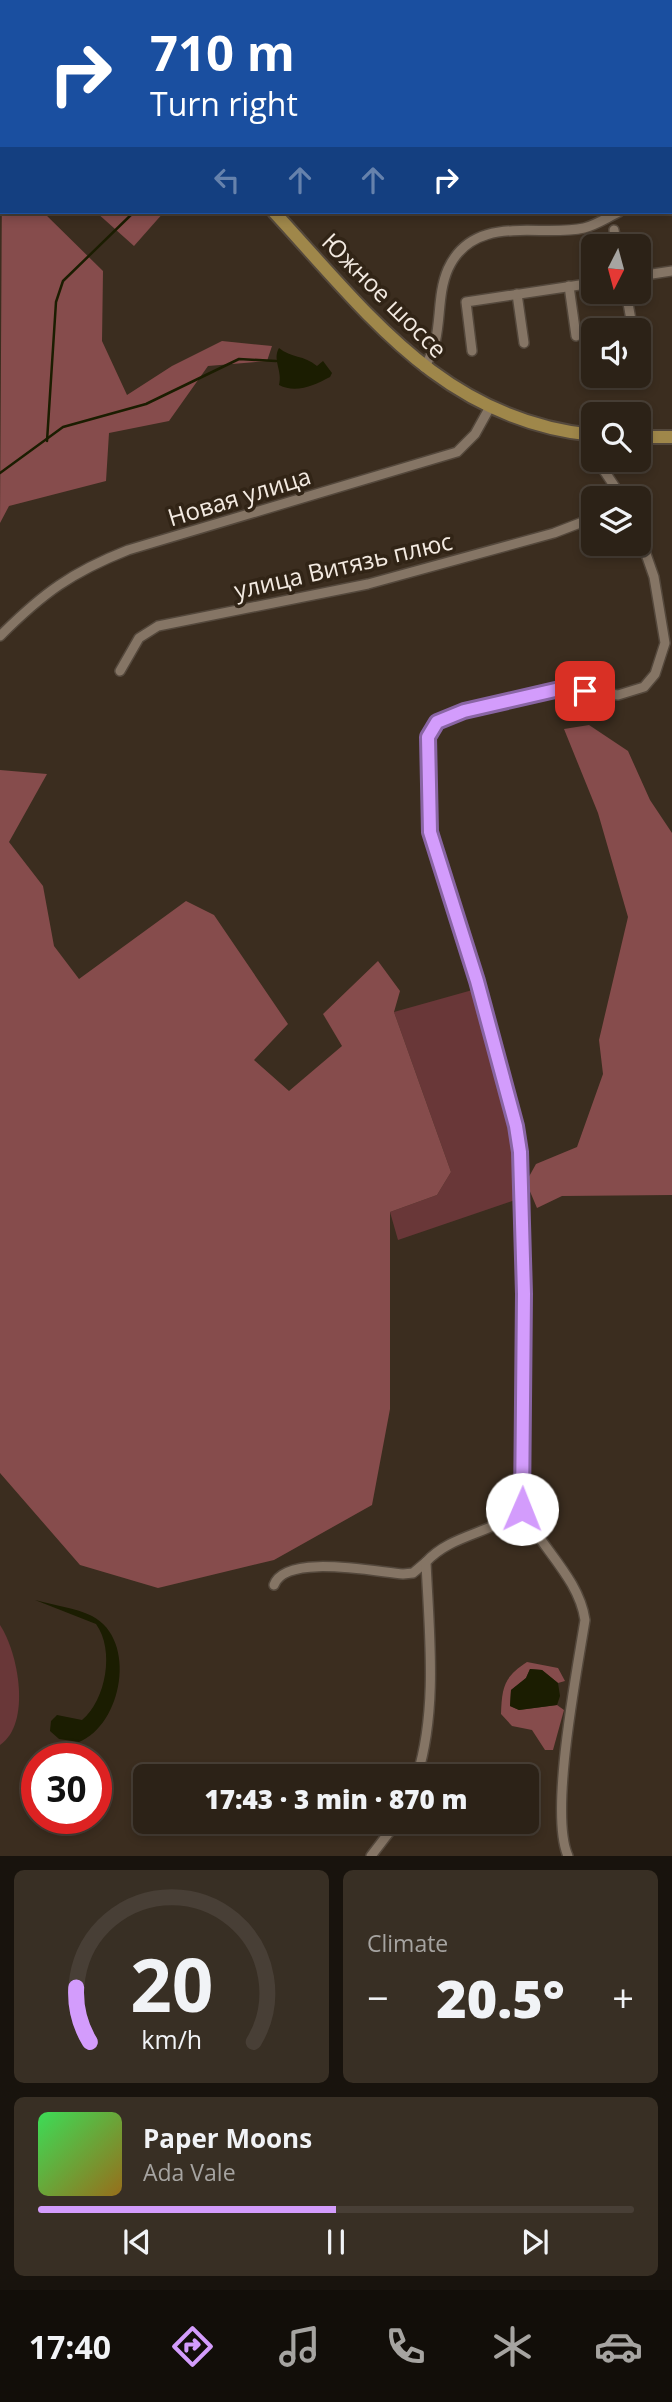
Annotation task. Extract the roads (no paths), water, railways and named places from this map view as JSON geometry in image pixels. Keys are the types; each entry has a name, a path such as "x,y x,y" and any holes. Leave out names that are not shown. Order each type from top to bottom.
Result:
{"main road":[{"name":"Южное шоссе","path":"276,214 374,320 424,367 454,388 490,407 537,425 581,433"},
{"path":"651,437 672,437"}],"street":[{"path":"424,367 434,352 448,269 460,252 484,236 502,232 586,228 614,214"},
{"path":"614,230 615,234"},
{"path":"651,274 672,271"},
{"path":"472,351 466,302 581,284"},
{"path":"569,286 576,337"},
{"path":"517,294 524,342"},
{"name":"Новая улица","path":"0,636 33,603 70,576 98,562 128,550 457,452 475,434 490,407"},
{"name":"улица Витязь плюс","path":"120,671 139,638 158,626 368,584 581,523"},
{"path":"568,1856 560,1826 584,1613 580,1597 532,1531 522,1509 524,1294 520,1152 516,1126 477,981 430,832 428,737 431,729 444,717 476,708 564,688 618,695 644,687 658,667 666,643 662,610 646,556"},
{"path":"274,1585 281,1575 309,1566 413,1573 444,1546 497,1527 522,1509"},
{"path":"421,1764 428,1699 426,1562"},
{"path":"371,1856 388,1834"}],"waterway":[{"path":"47,441 56,302 63,281 132,214"},
{"path":"0,473 63,427 146,404 239,359 276,361"}]}
